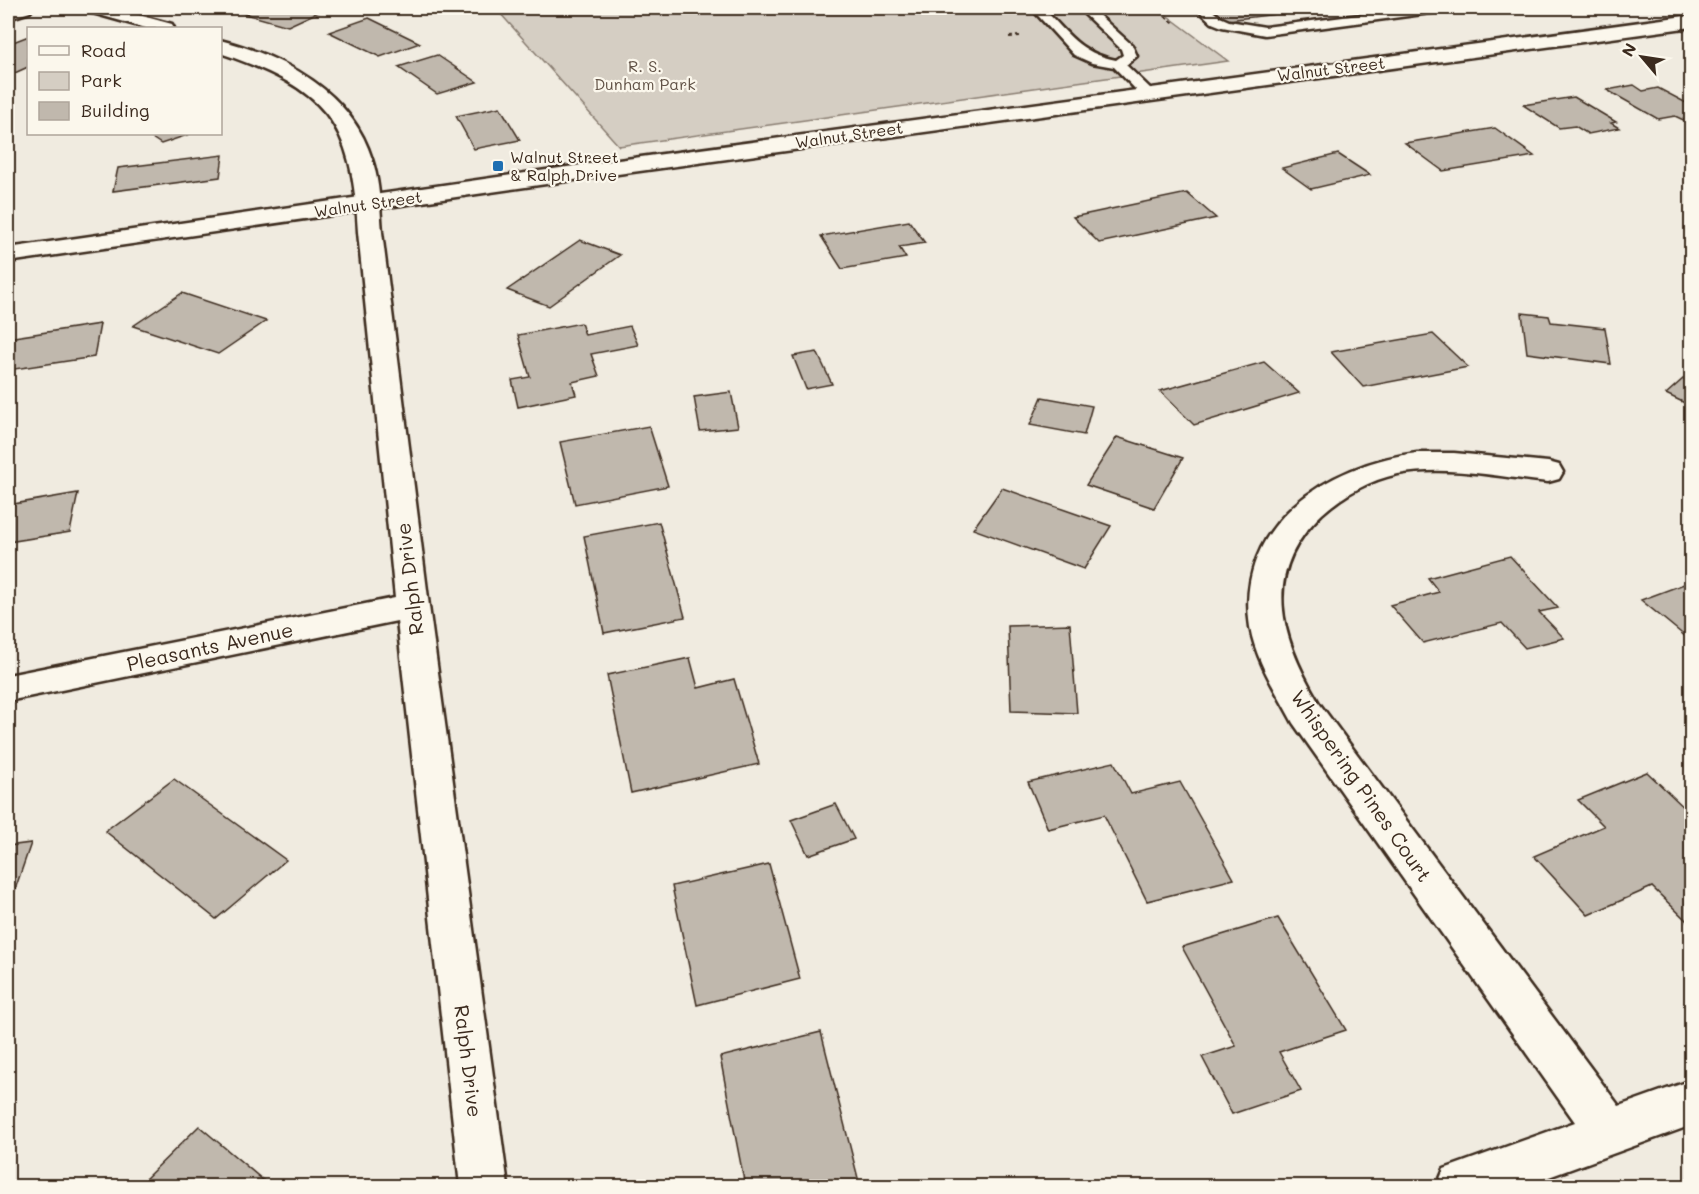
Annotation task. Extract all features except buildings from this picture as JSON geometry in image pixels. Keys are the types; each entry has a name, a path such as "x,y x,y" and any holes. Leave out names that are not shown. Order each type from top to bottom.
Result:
{"street":[{"path":"8,14 24,8"},
{"path":"94,8 161,27"},
{"name":"Walnut Street","path":"8,255 585,171 1147,93 1692,21"},
{"name":"Ralph Drive","path":"222,47 273,65 312,87 333,106 348,126 362,156 370,204 370,232 412,606 484,1186"},
{"name":"Whispering Pines Court","path":"1548,472 1432,461 1386,468 1355,478 1324,495 1286,531 1273,559 1265,587 1266,625 1277,662 1306,713 1609,1131"},
{"name":"Pleasants Avenue","path":"8,688 412,606"},
{"path":"1461,1186 1692,1102"}],"lane":[{"path":"1037,8 1079,52 1097,60 1118,64 1147,93"},
{"path":"1084,8 1127,48 1131,56 1118,64"},
{"path":"1202,8 1216,20 1226,24 1265,31 1438,8"}],"green space":[{"name":"R. S. Dunham Park","path":"507,8 1157,8 1228,61 619,146 499,12"}],"place":[{"name":"Walnut Street & Ralph Drive","path":"498,166"}]}
